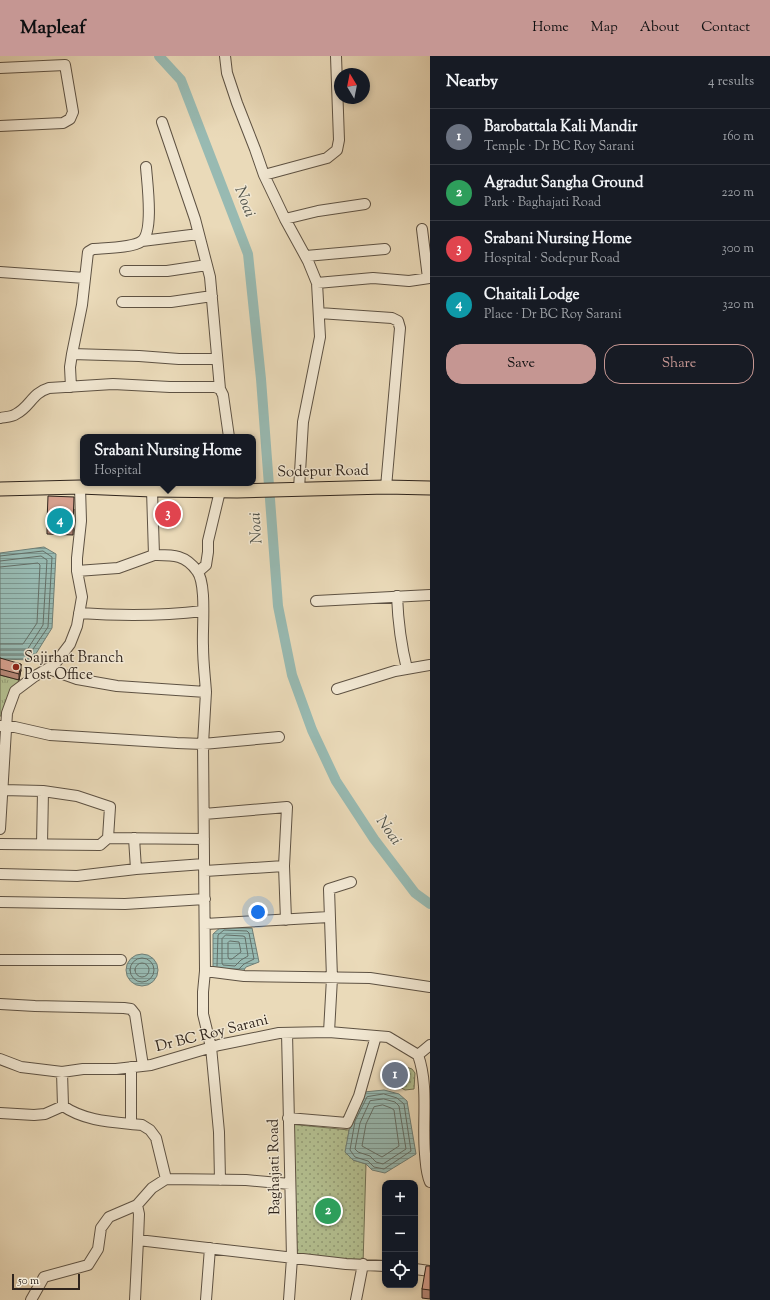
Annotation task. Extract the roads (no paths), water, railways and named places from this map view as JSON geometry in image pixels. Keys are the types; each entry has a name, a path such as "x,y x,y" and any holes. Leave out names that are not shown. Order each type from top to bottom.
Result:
{"main road":[{"name":"Sodepur Road","path":"0,489 80,487 220,491 236,487 250,490 386,487 430,488"}],"street":[{"path":"225,56 227,73 237,104 264,174 284,219 306,256 317,283 320,337 303,422 295,489"},
{"path":"264,174 327,158 337,150 339,140 336,56"},
{"path":"0,68 63,61 73,112 70,120 63,123 0,126"},
{"path":"162,122 199,234 207,265 212,296 220,389 224,395 229,434"},
{"path":"142,241 147,233 149,222 146,167"},
{"path":"284,219 318,211 365,204"},
{"path":"317,283 373,278 409,280 429,278 422,229"},
{"path":"72,386 70,367 82,305 88,252 90,250 133,245 142,241 199,234"},
{"path":"306,256 385,249"},
{"path":"125,271 167,271 207,265"},
{"path":"0,272 86,278"},
{"path":"122,302 171,302 212,296"},
{"path":"319,313 392,318 398,321 400,328 386,487"},
{"path":"72,354 179,359 217,358"},
{"path":"0,418 17,414 41,390 49,388 113,384 170,387 215,387 220,389"},
{"path":"0,829 3,790 3,726 15,691 35,676 50,669 54,665 70,644 78,626 82,597 76,558 80,521 80,487"},
{"path":"152,490 154,555"},
{"path":"198,572 206,565 208,541 220,491"},
{"path":"77,571 118,568 154,555 172,555 182,557 198,572 203,589 203,647 206,692 204,744 205,971 203,1014 211,1047 219,1132 220,1180"},
{"path":"316,601 430,595"},
{"path":"397,596 398,624 407,669"},
{"path":"79,613 133,615 180,614 203,611"},
{"path":"337,689 407,669 430,665"},
{"path":"50,669 77,679 118,686 206,692"},
{"path":"3,726 50,735 204,744 279,738"},
{"path":"3,790 43,791 77,796 110,807 108,838"},
{"path":"42,844 43,791"},
{"path":"204,814 287,807 284,866 286,920"},
{"path":"0,844 100,845 108,838 204,839"},
{"path":"134,838 136,869"},
{"path":"0,874 77,876 136,869 284,866"},
{"path":"329,1032 332,978 329,889 351,882"},
{"path":"0,902 125,904 205,899"},
{"path":"205,924 329,917"},
{"path":"0,960 120,960"},
{"path":"205,971 244,976 370,978 430,987"},
{"path":"0,1004 131,1009 136,1014 143,1066"},
{"name":"Dr BC Roy Sarani","path":"0,1059 21,1067 62,1072 143,1066 152,1065 211,1047 279,1033 329,1032 388,1037 418,1055"},
{"name":"Baghajati Road","path":"287,1033 292,1258 289,1300"},
{"path":"288,1118 347,1123 359,1096 376,1036"},
{"path":"430,1045 418,1055 427,1089 426,1174 430,1182"},
{"path":"130,1067 131,1124"},
{"path":"62,1072 63,1106"},
{"path":"63,1106 73,1113 87,1118 142,1125 150,1130 156,1138 166,1179"},
{"path":"0,1113 34,1115 45,1114 63,1106"},
{"path":"31,1300 44,1277 88,1265 98,1249 101,1228 109,1217 137,1205 152,1188 166,1179 246,1180 290,1184"},
{"path":"135,1300 140,1214 137,1205"},
{"path":"138,1240 346,1264 382,1266"},
{"path":"206,1300 210,1248"},
{"path":"356,1300 363,1264"},
{"path":"418,1269 430,1270"}],"water":[{"path":"44,547 56,554 52,628 32,660 0,659 0,553"},
{"path":"222,926 252,928 259,962 246,967 240,976 213,972 213,934"},
{"path":"139,954 145,954 155,961 158,970 157,976 151,983 145,986 139,986 129,979 126,973 126,967 133,957"},
{"path":"384,1090 399,1094 407,1101 416,1154 385,1173 372,1170 366,1164 353,1160 345,1152 351,1120 364,1092"}],"waterway":[{"name":"Noai","path":"159,56 181,80 248,254 261,379 278,606 292,675 312,730 336,781 374,839 415,893 430,904"}],"place":[{"name":"Srabani Nursing Home","path":"168,514"},
{"name":"Chaitali Lodge","path":"60,521"},
{"name":"Sajirhat Branch Post Office","path":"16,667"},
{"name":"Barobattala Kali Mandir","path":"395,1075"},
{"name":"Agradut Sangha Ground","path":"328,1211"}]}
